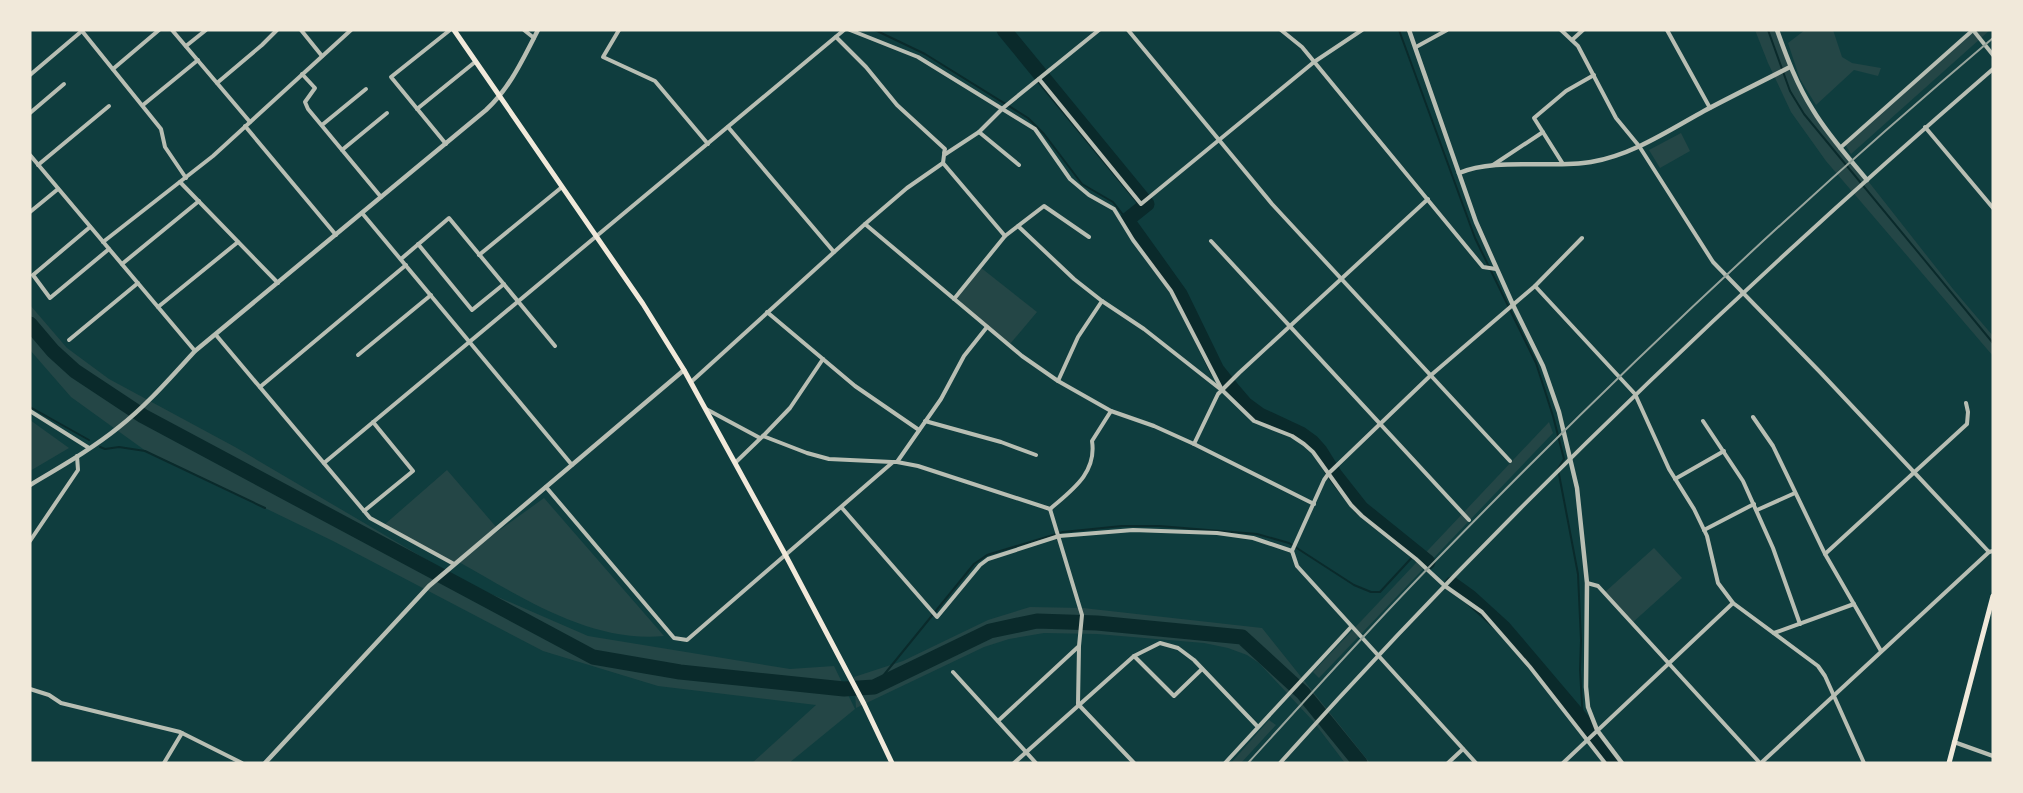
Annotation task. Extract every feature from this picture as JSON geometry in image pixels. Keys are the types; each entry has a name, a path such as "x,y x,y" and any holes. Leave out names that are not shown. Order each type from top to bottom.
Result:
{"main road":[{"path":"452,30 476,61 562,187 684,370 786,556 861,698 892,763"},
{"path":"1949,763 1993,596"}],"street":[{"path":"113,69 159,30"},
{"path":"172,30 250,122"},
{"path":"186,46 206,30"},
{"path":"217,83 277,30"},
{"path":"301,30 322,56"},
{"path":"103,242 213,156 351,30"},
{"path":"446,144 391,77 452,30"},
{"path":"524,30 534,38"},
{"path":"30,485 119,427 166,384 195,351 500,97 519,68 538,30"},
{"path":"619,30 603,57 655,81 708,144"},
{"path":"324,463 844,30"},
{"path":"850,30 918,57 1035,129 1071,179 1089,195 1114,209 1133,240 1171,291 1222,390"},
{"path":"944,155 980,132 1003,108 1099,30"},
{"path":"1128,30 1272,204 1510,461"},
{"path":"1281,30 1302,47 1483,267 1496,269"},
{"path":"1039,79 1141,204 1314,62 1362,30"},
{"path":"1409,30 1476,222 1543,366 1559,412 1578,499 1587,583 1586,687 1590,714 1597,730 1622,763"},
{"path":"1416,47 1447,30"},
{"path":"1561,30 1578,46 1616,118 1639,146 1713,262 1991,552 1760,763 1598,586 1587,583"},
{"path":"1572,40 1583,30"},
{"path":"1667,30 1710,108"},
{"path":"1777,30 1790,67 1813,111 1867,180"},
{"path":"1840,148 1973,30 1993,55"},
{"path":"30,75 83,31 161,129 165,147 186,178"},
{"path":"836,37 866,67 897,105 945,149 943,163 1005,236"},
{"path":"142,105 198,60"},
{"path":"417,109 476,61"},
{"path":"1459,173 1470,168 1563,165 1592,162 1614,156 1639,146 1790,67"},
{"path":"1280,763 1445,586 1635,394 1925,127 1993,69"},
{"path":"302,74 315,88 305,102 381,197"},
{"path":"1563,165 1534,118 1566,91 1594,75"},
{"path":"30,113 64,84"},
{"path":"322,125 366,89"},
{"path":"38,165 109,106"},
{"path":"342,150 387,113"},
{"path":"245,126 336,235"},
{"path":"728,127 834,252"},
{"path":"1925,127 1993,208"},
{"path":"980,132 1019,165"},
{"path":"1492,166 1543,132"},
{"path":"30,155 195,351"},
{"path":"691,382 865,224 907,188 943,163"},
{"path":"180,182 278,283"},
{"path":"479,255 562,187"},
{"path":"30,212 58,189"},
{"path":"1194,444 1218,394 1428,199"},
{"path":"122,264 199,201"},
{"path":"954,299 1005,236 1044,206 1089,237"},
{"path":"362,213 572,465"},
{"path":"400,259 448,218 555,346"},
{"path":"865,224 1022,356 1058,381 1111,411 1154,426 1194,444 1314,504"},
{"path":"1018,226 1074,279 1144,329 1222,390 1254,421 1292,436 1313,452 1351,505 1362,516 1416,559 1445,586 1482,612 1530,667 1605,763"},
{"path":"90,227 33,275 50,298 109,249"},
{"path":"1476,763 1297,566 1292,551 1323,480 1329,473 1430,376 1535,286 1582,238"},
{"path":"1211,241 1469,520"},
{"path":"158,308 238,242"},
{"path":"418,244 472,310 504,284"},
{"path":"260,387 405,265"},
{"path":"69,340 138,283"},
{"path":"1535,286 1635,394 1669,469 1704,530 1718,583 1733,603 1818,666 1826,675 1864,763"},
{"path":"358,355 431,295"},
{"path":"1058,381 1078,337 1102,301"},
{"path":"767,312 855,386 919,430"},
{"path":"546,487 674,638 687,640 895,462 941,399 964,356 987,327"},
{"path":"216,335 370,518 452,565"},
{"path":"736,462 790,408 823,359"},
{"path":"265,763 429,586 684,370"},
{"path":"1825,554 1967,424 1966,403"},
{"path":"706,409 761,437 807,453 829,459 895,462 918,466 1050,509"},
{"path":"30,411 89,448"},
{"path":"1050,509 1082,481 1094,454 1092,441 1111,411"},
{"path":"1753,417 1773,446 1825,554 1881,651"},
{"path":"925,421 1000,442 1036,455"},
{"path":"1703,421 1743,481 1754,504 1773,548 1800,624"},
{"path":"364,512 413,471 373,422"},
{"path":"1675,478 1724,451"},
{"path":"30,541 78,471 77,456"},
{"path":"1756,510 1795,493"},
{"path":"1704,530 1754,504"},
{"path":"842,508 937,617 980,565 988,559 1059,536 1133,530 1217,532 1253,538 1292,551"},
{"path":"1050,509 1082,615 1078,704 1134,763"},
{"path":"1563,763 1733,603"},
{"path":"1774,633 1854,604"},
{"path":"1225,763 1351,627"},
{"path":"1014,763 1134,656 1160,643 1178,648 1202,669 1257,726"},
{"path":"998,721 1079,646"},
{"path":"1134,656 1173,696 1202,669"},
{"path":"953,672 1036,763"},
{"path":"30,689 49,695 61,703 182,733 242,763"},
{"path":"164,763 182,733"},
{"path":"1954,742 1993,756"},
{"path":"1448,763 1463,749"}],"shaded area":[{"path":"1755,30 1777,30 1790,67 1813,111 1953,289 1993,336 1993,356 1826,161 1791,112"},
{"path":"1805,30 1833,30 1842,57 1852,63 1881,68 1878,76 1854,70 1816,105 1800,79 1788,43"},
{"path":"1974,30 1990,30 1851,154 1845,144"},
{"path":"1681,133 1690,151 1660,168 1649,150"},
{"path":"980,267 1037,312 1010,344 954,299"},
{"path":"30,305 67,348 109,379 235,447 468,584 588,636 790,669 834,666 855,709 789,763 752,763 816,705 658,686 543,651 333,541 150,454 71,397 30,350"},
{"path":"30,420 69,448 30,471"},
{"path":"1549,422 1553,433 1319,678 1313,672"},
{"path":"447,470 497,528 468,553 544,498 664,636 636,636 582,625 530,602 457,561 454,564 384,525"},
{"path":"1654,548 1682,578 1632,623 1604,593"},
{"path":"1030,607 1083,608 1262,628 1370,763 1345,763 1313,721 1259,663 1247,655 1228,648 1204,643 1097,634 1044,633 1009,639 984,647 856,708 854,677 903,661 988,620"},
{"path":"1269,720 1276,725 1241,763 1231,763"}],"waterway":[{"path":"875,30 925,54 1028,118 1044,134 1082,184 1113,202 1127,220"},
{"path":"1004,30 1147,204 1127,220 1180,294 1217,370 1245,404 1260,415 1301,434 1312,442 1361,508 1428,562"},
{"path":"1399,30 1475,238 1536,363 1553,416 1564,459 1558,469 1578,574 1583,721"},
{"path":"1768,30 1790,91 1804,114 1993,343"},
{"path":"30,324 53,351 75,371 143,416 593,657 680,672 844,689 874,687 990,631 1037,621 1097,623 1242,637 1303,693 1360,763"},
{"path":"30,407 89,440"},
{"path":"100,447 145,451 265,508"},
{"path":"874,687 974,564 987,555 1063,532 1122,526 1159,526 1257,534 1289,543 1354,585 1371,592 1380,592 1417,552"},
{"path":"1452,584 1504,628 1583,721 1615,763"}],"railway":[{"path":"1248,763 1415,581 1641,356 1850,162 1993,38"}]}
